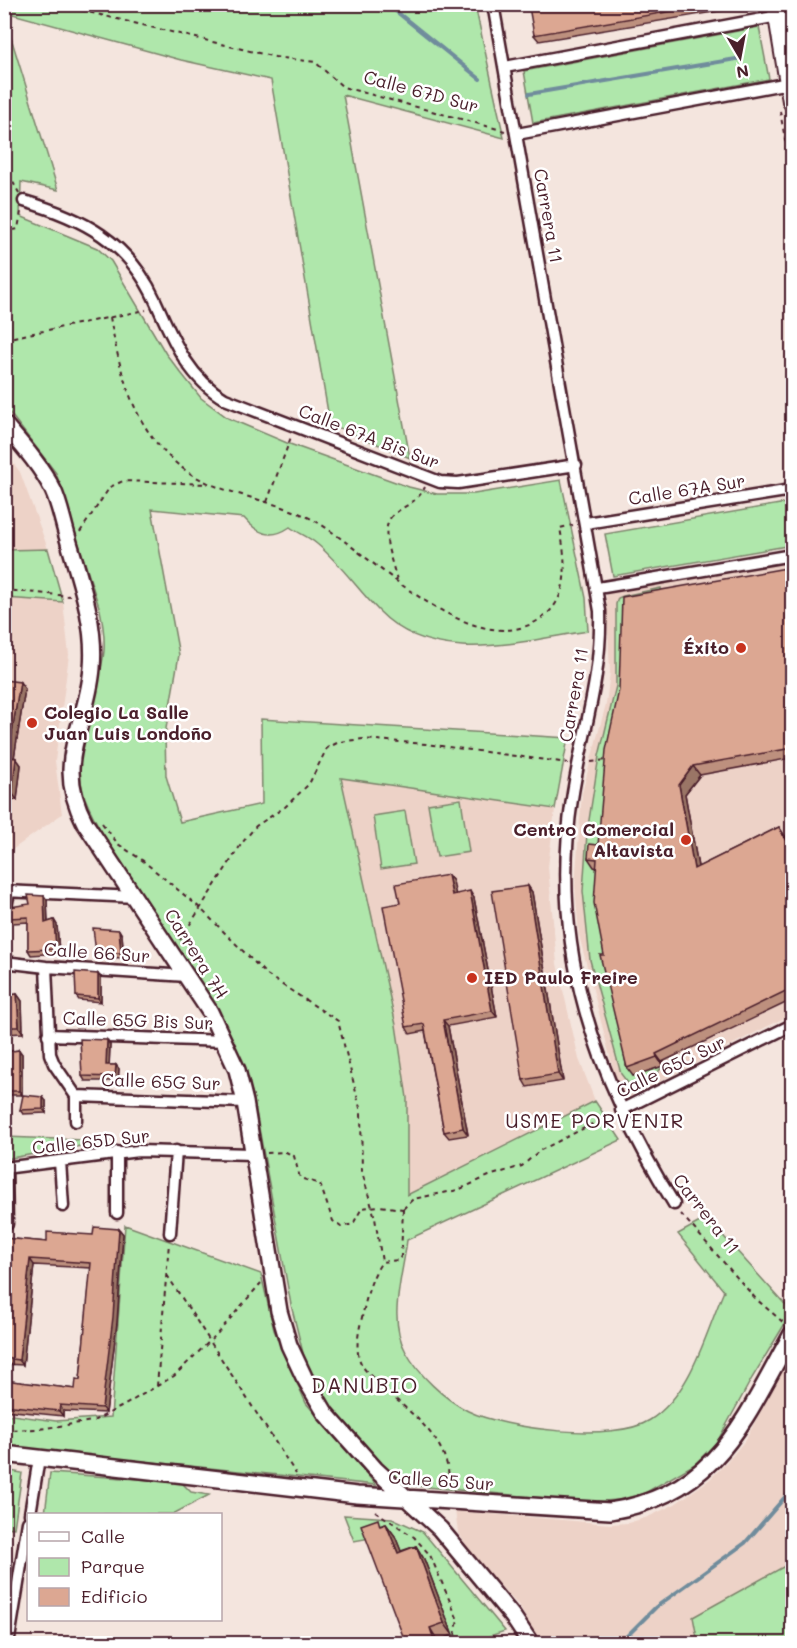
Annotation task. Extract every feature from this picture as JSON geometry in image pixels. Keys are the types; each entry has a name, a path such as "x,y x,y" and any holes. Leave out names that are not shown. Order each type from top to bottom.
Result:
{"main road":[{"path":"785,10 787,96"}],"street":[{"name":"Carrera 11","path":"493,4 598,588 601,640 596,687 578,764 567,853 568,923 586,1017 621,1110 674,1204"},
{"path":"504,67 785,10"},
{"path":"517,134 787,96"},
{"name":"Calle 67A Bis Sur","path":"24,201 61,212 92,227 109,239 132,263 158,308 182,357 208,388 225,399 428,479 458,483 576,465"},
{"name":"Carrera 7H","path":"4,424 10,436 32,457 54,493 85,598 92,636 92,668 87,700 71,756 71,790 85,823 172,951 226,1041 240,1078 245,1102 272,1271 289,1345 312,1392 326,1414 406,1498 440,1529 513,1617 531,1644"},
{"name":"Calle 67A Sur","path":"586,523 792,490"},
{"path":"598,588 792,555"},
{"path":"4,919 7,891 136,897"},
{"name":"Calle 66 Sur","path":"4,962 46,968 187,976"},
{"path":"46,968 48,1035 54,1064 76,1096 76,1121"},
{"name":"Calle 65C Sur","path":"621,1110 792,1025"},
{"name":"Calle 65G Bis Sur","path":"48,1035 226,1041"},
{"name":"Calle 65G Sur","path":"76,1096 245,1102"},
{"path":"170,1233 176,1151"},
{"name":"Calle 65D Sur","path":"5,1168 117,1152 176,1151 252,1154"},
{"path":"117,1152 117,1213"},
{"path":"60,1161 63,1206"},
{"path":"5,1168 7,1224"},
{"name":"Calle 65 Sur","path":"4,1454 306,1489 610,1511 646,1503 667,1494 707,1468 722,1453 789,1329"},
{"path":"30,1513 39,1458"},
{"path":"9,1639 27,1528"}],"path":[{"name":"Calle 67D Sur","path":"55,4 275,57 315,62 343,87 517,134"},
{"path":"787,96 792,178"},
{"path":"4,166 24,201 18,229 4,232"},
{"path":"4,339 158,308"},
{"path":"110,317 120,369 130,401 147,431 176,463 211,485 244,497 267,502 317,522 397,580 466,622 501,631 525,628 546,616 560,600 566,568 560,528 586,523"},
{"path":"267,502 295,428"},
{"path":"397,580 388,543 387,524 393,515 419,498 428,479"},
{"path":"70,548 111,487 123,481 211,485"},
{"path":"4,591 85,598"},
{"path":"172,951 242,843 256,826 285,807 309,784 327,748 339,742 363,739 426,744 578,764 612,759"},
{"path":"85,823 103,823 118,844 200,908 267,975 338,1021 361,1112 362,1172 382,1262 367,1297 360,1332 359,1358 366,1371 408,1409 441,1445 449,1469 448,1501"},
{"name":"Calle 65C Sur","path":"403,1209 413,1199 458,1190 489,1176 522,1166 539,1151 621,1110"},
{"path":"252,1154 286,1152 294,1156 300,1178 320,1184 333,1221 341,1227 353,1224 362,1208 371,1206 403,1209 401,1256 399,1260 382,1262"},
{"name":"Carrera 11","path":"674,1204 756,1299 789,1329"},
{"path":"157,1386 170,1233"},
{"path":"4,1430 39,1430 93,1421 174,1376 210,1341 272,1271"},
{"path":"167,1275 306,1489"},
{"path":"367,1506 414,1537 430,1555 458,1620 454,1636 447,1644"}],"shaded area":[{"path":"4,451 20,472 48,549 5,550"},
{"name":"Centro Comercial Altavista","path":"792,560 792,1014 625,1099 618,1088 579,935 575,886 582,793 606,704 610,672 606,591"},
{"name":"Colegio La Salle Juan Luis Londoño","path":"4,598 63,602 69,655 55,761 62,814 5,855"},
{"name":"IED Paulo Freire","path":"340,778 555,809 548,867 557,964 579,1059 595,1101 407,1196 407,1098 396,1025"},
{"path":"792,1353 792,1643 538,1643 520,1607 473,1556 458,1532 455,1511 610,1524 628,1523 648,1517 675,1504 709,1480 728,1461 746,1439"}],"green space":[{"path":"4,5 475,5 504,138 343,95 410,458 330,424 271,80 181,60 5,12"},
{"path":"4,15 58,190 21,182 20,216 97,248 111,261 166,354 201,398 228,418 287,443 409,487 437,494 474,494 561,480 586,598 588,631 479,646 451,645 425,640 401,629 379,611 325,551 290,527 271,534 254,528 244,518 152,509 179,655 165,734 166,776 180,822 262,804 261,719 568,738 555,809 341,778 396,1025 407,1098 407,1195 595,1101 621,1140 407,1240 398,1297 398,1326 400,1339 406,1352 425,1378 441,1393 468,1411 532,1428 559,1431 612,1431 633,1427 650,1420 677,1394 687,1379 724,1291 678,1234 707,1218 792,1312 717,1442 695,1464 645,1493 619,1500 587,1502 406,1485 368,1453 338,1422 307,1369 291,1305 253,1095 243,1067 202,986 115,853 85,798 80,761 86,724 104,651 100,610 56,473 5,407"},
{"path":"759,27 769,79 533,123 524,71"},
{"path":"792,502 792,545 613,576 605,534"},
{"path":"48,549 63,602 5,598 5,550"},
{"path":"661,588 663,600 603,868 634,1076 663,1066 648,1080 634,1084 628,1083 621,1074 590,960 583,891 587,833 599,756 616,686 616,604 618,598 623,596"},
{"path":"461,799 469,852 437,857 428,804"},
{"path":"405,811 414,864 381,869 373,816"},
{"path":"5,1137 110,1141 5,1159"},
{"path":"125,1225 261,1274 274,1330 306,1403 376,1485 5,1447 5,1414 56,1421 111,1417"},
{"path":"5,1470 22,1473 14,1528 5,1527"},
{"path":"50,1473 181,1482 191,1492 209,1495 175,1513 45,1513"},
{"path":"344,1515 392,1518 423,1532 505,1631 469,1643 439,1643 407,1566 370,1538 354,1541"},
{"path":"792,1562 792,1643 698,1643 693,1617"}],"building":[{"path":"541,4 713,4 534,35 529,7"},
{"name":"Centro Comercial Altavista","path":"792,567 792,748 693,766 679,785 694,869 779,827 792,854 792,988 656,1054 657,1057 627,1068 600,955 604,955 594,903 597,859 588,858 589,844 598,845 606,750 619,690 622,597"},
{"path":"4,680 20,682 8,757 16,758 12,793 4,793"},
{"path":"448,875 452,895 470,891 492,1011 443,1020 463,1128 444,1132 424,1024 406,1027 383,906 400,903 396,884"},
{"path":"528,886 558,1074 523,1080 492,891"},
{"path":"28,895 44,896 45,923 54,920 56,949 28,950 28,917 9,918 10,907 30,904"},
{"path":"93,928 119,930 121,953 96,953"},
{"path":"75,972 98,974 98,998 76,996"},
{"path":"17,994 19,1027 4,1027 4,996"},
{"path":"80,1039 107,1040 106,1065 116,1065 115,1077 82,1076"},
{"path":"19,1050 19,1091 4,1091 5,1052"},
{"path":"23,1095 43,1097 43,1109 20,1110"},
{"path":"94,1227 119,1229 113,1317 102,1408 60,1405 59,1411 4,1405 4,1380 75,1389 76,1379 80,1380 91,1263 30,1259 19,1360 4,1358 4,1238 47,1242 47,1232 93,1235"},
{"path":"378,1519 380,1526 386,1524 398,1553 416,1546 444,1623 430,1628 434,1640 423,1644 406,1644 361,1525"}],"waterway":[{"path":"387,4 480,79"},
{"path":"529,94 742,58"},
{"path":"619,1644 656,1607 745,1543 792,1489"}],"place":[{"name":"Éxito","path":"741,648"},
{"name":"Colegio La Salle Juan Luis Londoño","path":"32,723"},
{"name":"Centro Comercial Altavista","path":"686,840"},
{"name":"IED Paulo Freire","path":"472,978"}],"district":[{"name":"USME PORVENIR","path":"595,1121"},
{"name":"DANUBIO","path":"365,1386"}]}
